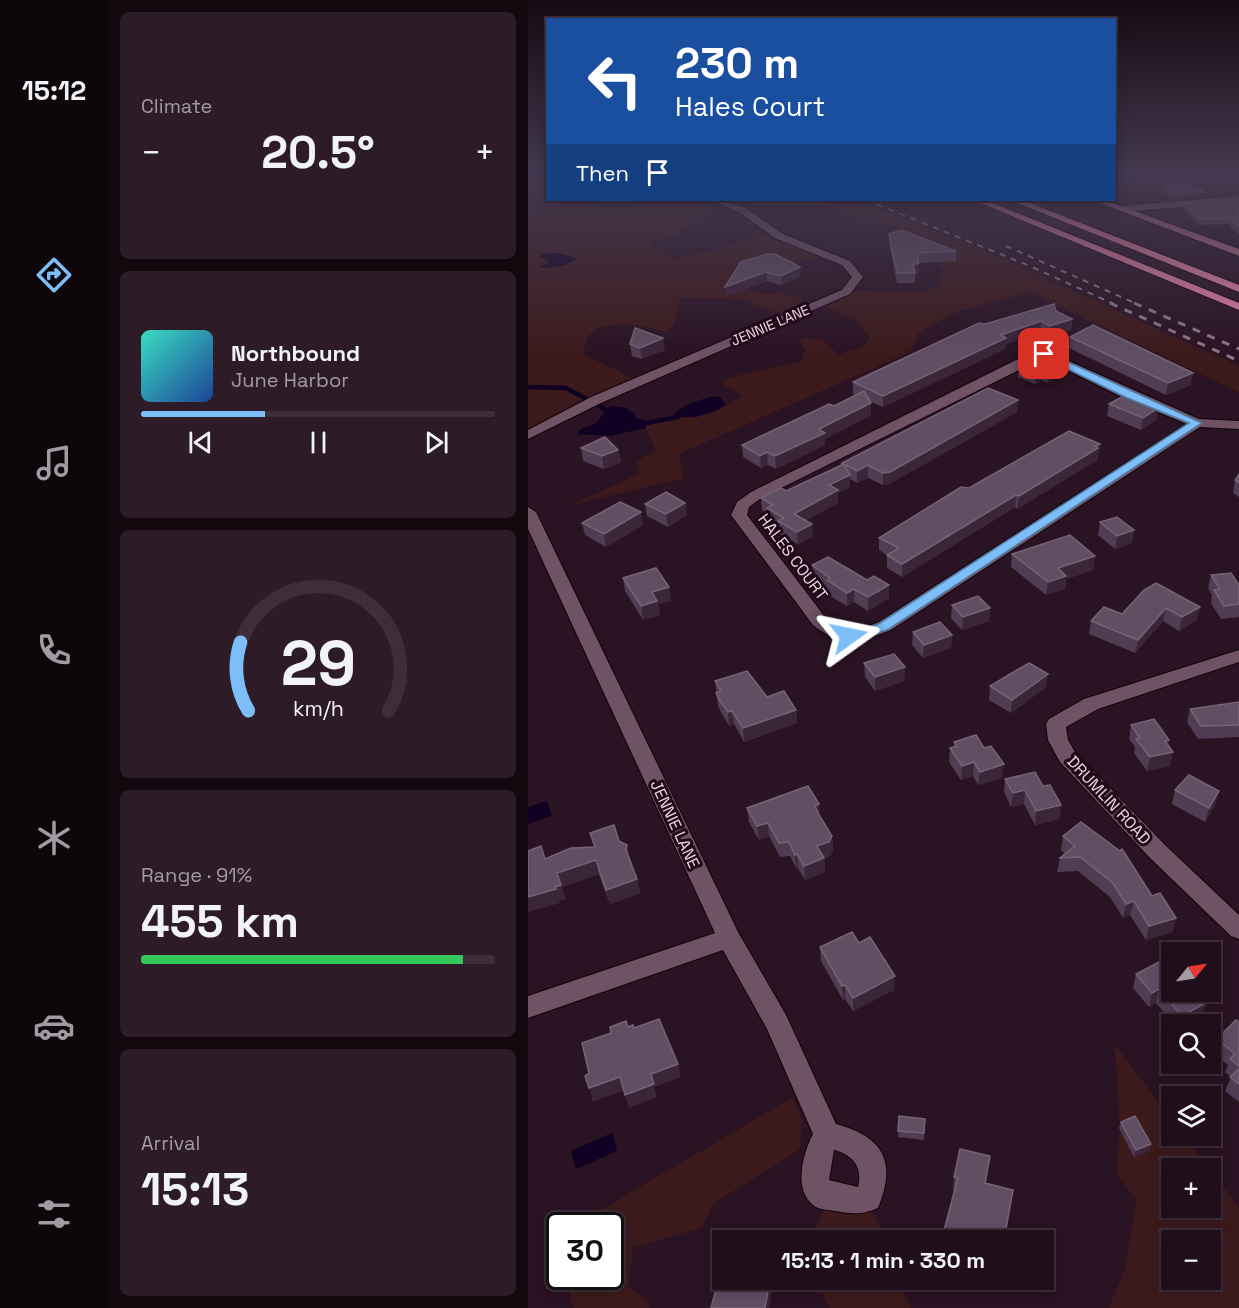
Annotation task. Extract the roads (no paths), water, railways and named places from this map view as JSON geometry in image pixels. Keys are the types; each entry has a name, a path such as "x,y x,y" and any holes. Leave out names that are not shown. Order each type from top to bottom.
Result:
{"highway":[{"path":"1061,234 1239,307"},
{"path":"1101,234 1239,289"}],"main road":[{"path":"1190,234 1239,253"}],"street":[{"name":"JENNIE LANE","path":"528,435 596,400 846,292 858,277 846,263 776,234"},
{"name":"HALES COURT","path":"1197,423 966,575 885,626 868,633 849,636 831,631 819,621 739,515 742,505 756,495 1034,356 1044,354 1055,357 1129,395 1197,423 1239,425"},
{"name":"JENNIE LANE","path":"528,512 729,938 777,1023 827,1134"},
{"name":"DRUMLIN ROAD","path":"1239,656 1091,704 1056,724 1058,741 1068,757 1153,847 1239,929"},
{"path":"528,1007 729,938"}],"waterway":[{"path":"528,387 566,388 585,398"},
{"path":"598,405 606,410"},
{"path":"647,423 678,417"}],"railway":[{"path":"951,234 1114,304"},
{"path":"1006,246 1137,304"},
{"path":"1110,303 1239,361"},
{"path":"1134,303 1239,349"}]}
